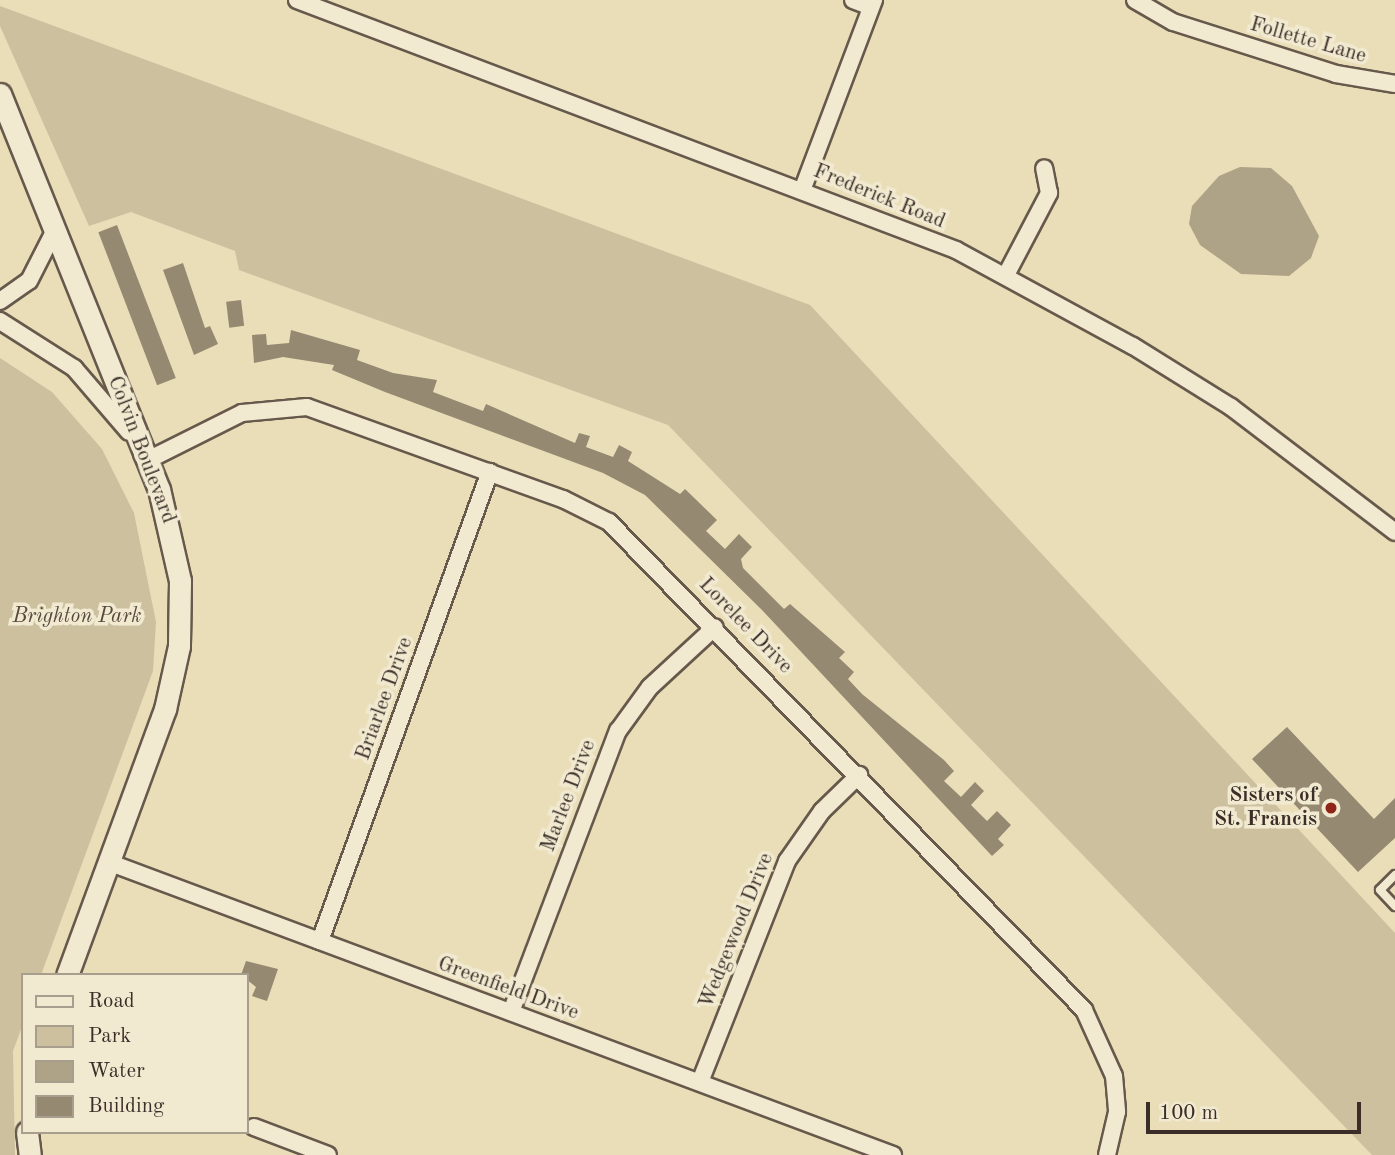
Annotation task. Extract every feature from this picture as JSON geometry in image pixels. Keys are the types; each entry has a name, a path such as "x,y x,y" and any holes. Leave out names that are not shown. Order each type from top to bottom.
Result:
{"street":[{"name":"Frederick Road","path":"297,0 803,188 1006,275 1231,407 1395,532"},
{"path":"803,188 873,3 853,0"},
{"name":"Follette Lane","path":"1135,0 1173,22 1336,74 1395,84"},
{"name":"Colvin Boulevard","path":"0,94 56,228 146,461 176,549 179,646 165,709 68,973"},
{"path":"1006,275 1049,193 1044,168"},
{"path":"0,301 29,281 56,228"},
{"path":"0,321 82,375 146,461"},
{"name":"Lorelee Drive","path":"146,461 242,413 285,406 328,411 489,472 609,522 715,626 859,775 1096,1027 1117,1097 1107,1155"},
{"name":"Briarlee Drive","path":"320,941 489,472"},
{"name":"Marlee Drive","path":"511,1012 618,731 650,687 715,626"},
{"name":"Wedgewood Drive","path":"700,1082 787,861 822,811 859,775"},
{"name":"Greenfield Drive","path":"108,862 893,1155"},
{"path":"254,1126 328,1155"},
{"path":"27,1134 30,1155"}],"lane":[{"path":"1395,875 1380,890 1395,906"}],"green space":[{"path":"0,6 810,305 1395,933 1395,1155 1372,1155 668,425 239,270 235,251 131,212 89,226 0,26"},
{"name":"Brighton Park","path":"0,358 52,392 102,449 134,513 156,622 153,671 42,973 21,973 21,1029 13,1051 15,1155 0,1155"}],"water":[{"path":"1240,167 1271,168 1292,186 1319,236 1311,258 1289,276 1241,274 1200,245 1189,224 1192,206 1219,176"}],"building":[{"path":"117,225 176,378 157,385 98,232"},
{"path":"183,263 205,328 210,326 218,344 194,355 163,270"},
{"path":"241,300 244,326 229,328 226,302"},
{"path":"291,330 360,350 357,360 393,373 437,380 433,392 483,411 486,404 575,443 579,433 590,436 586,447 613,457 619,445 632,452 628,461 680,494 685,489 717,520 706,531 725,549 739,534 752,547 741,559 743,568 784,609 790,604 845,652 839,658 854,672 848,679 862,694 954,771 944,781 961,797 975,782 984,791 971,805 987,821 997,811 1011,825 998,839 1004,845 992,856 762,610 645,495 603,473 332,370 334,365 283,357 254,363 252,335 266,334 267,345 289,343"},
{"name":"Sisters of St. Francis","path":"1287,727 1374,819 1395,798 1395,838 1358,872 1252,759"},
{"path":"246,961 278,969 267,1001 252,996 256,987 248,981 248,973 242,973"}],"place":[{"name":"Sisters of St. Francis","path":"1331,808"}]}
